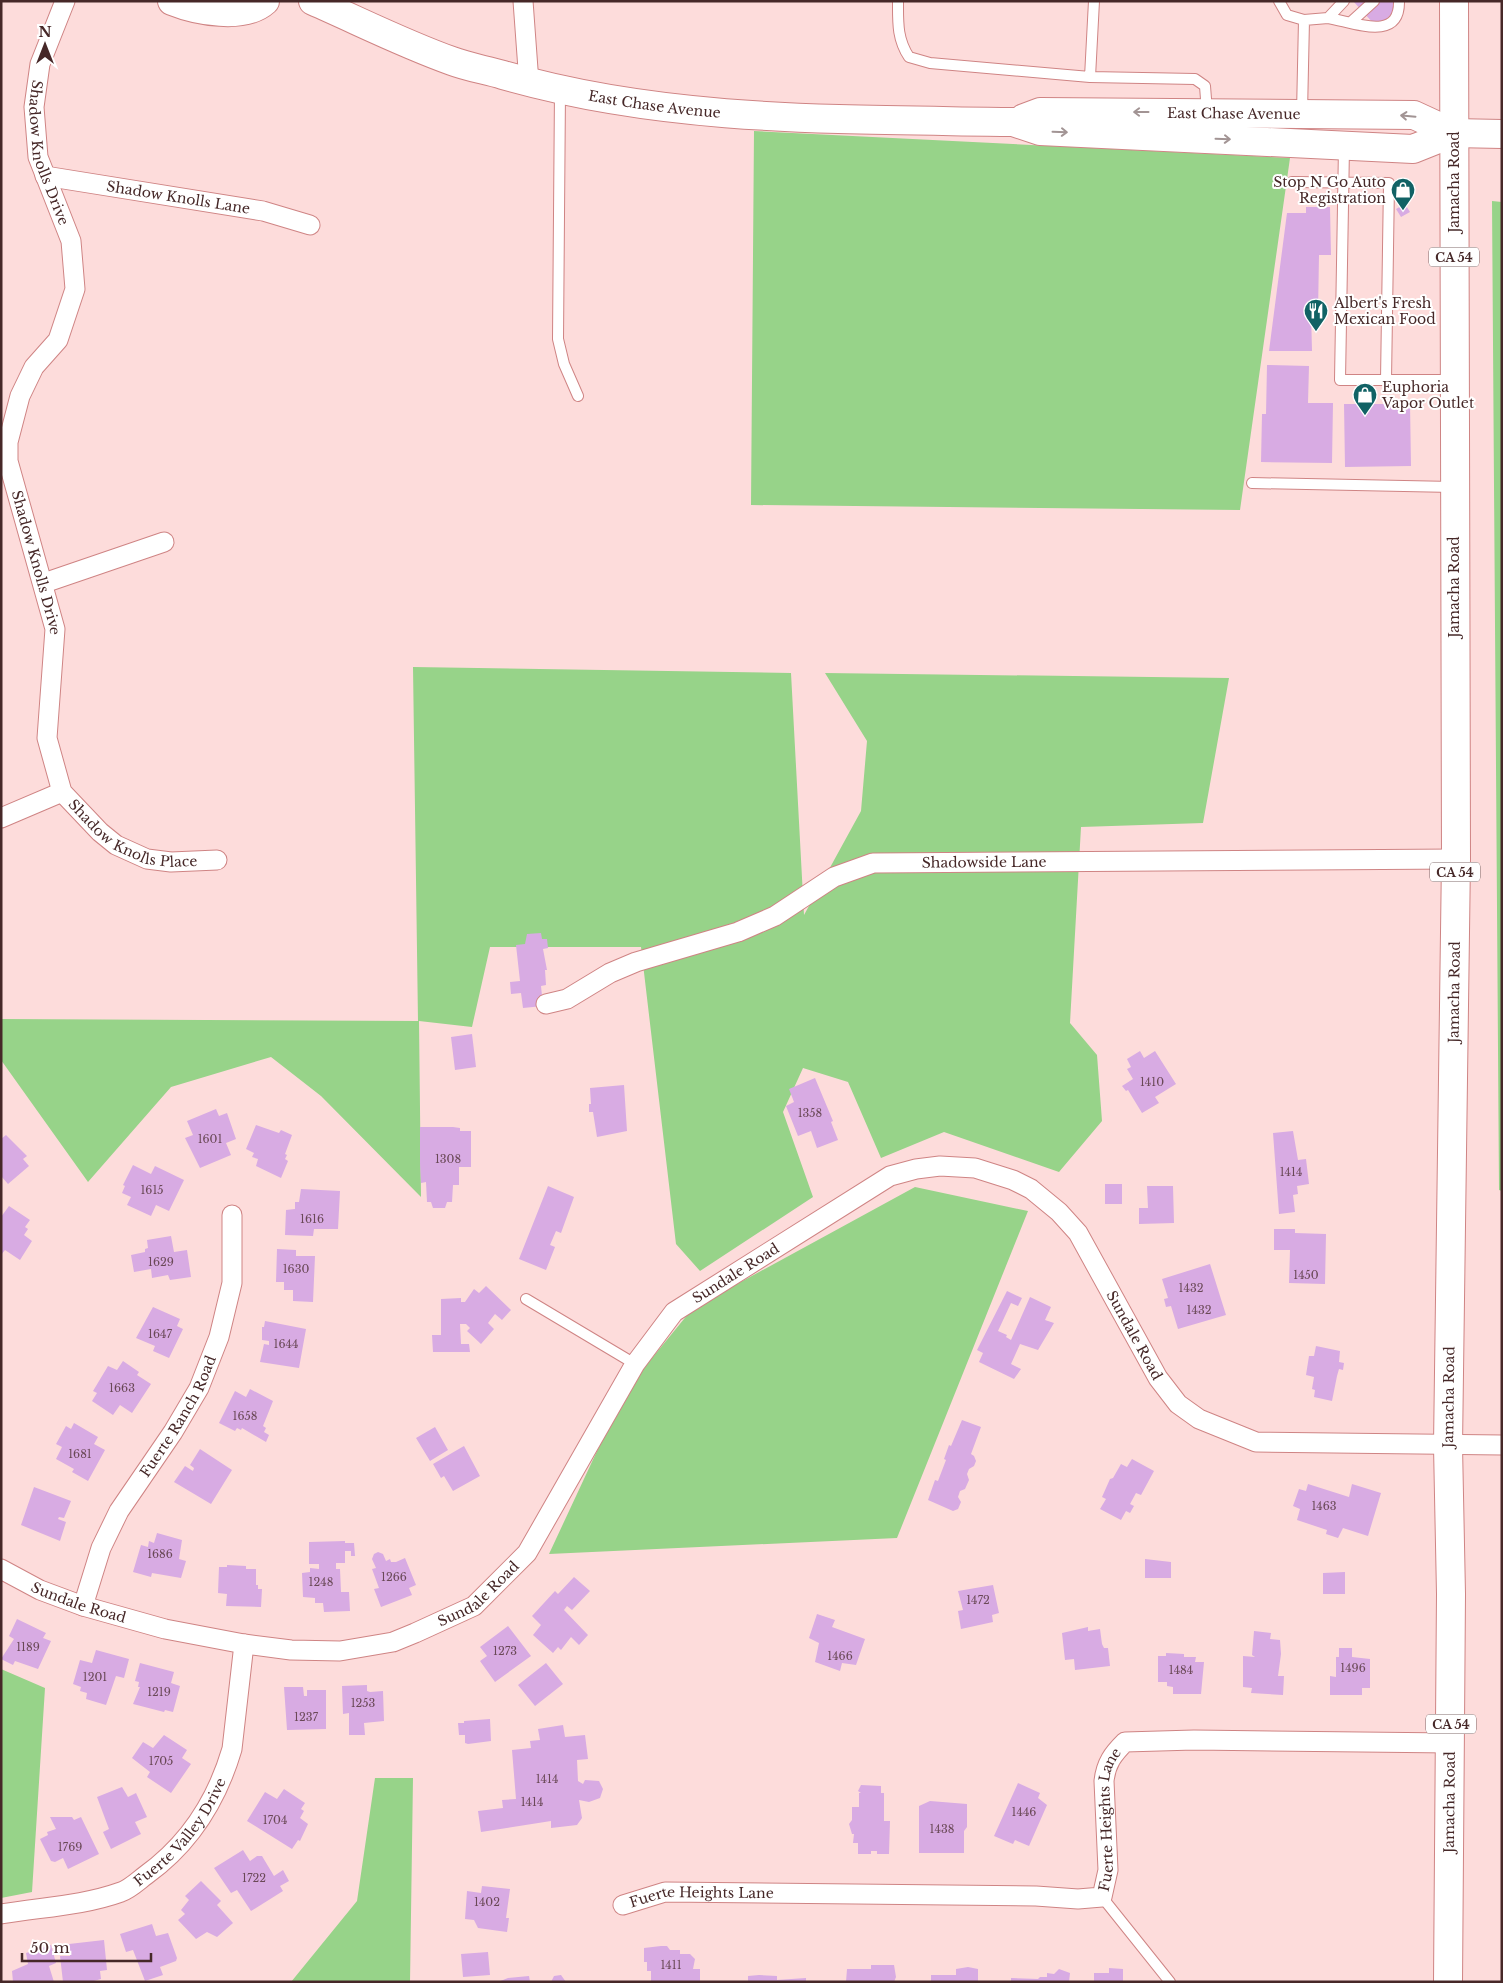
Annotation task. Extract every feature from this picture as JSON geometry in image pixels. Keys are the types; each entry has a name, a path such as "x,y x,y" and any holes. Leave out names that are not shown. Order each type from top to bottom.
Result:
{"main road":[{"path":"172,1 186,6 239,13 257,8 265,1"},
{"name":"East Chase Avenue","path":"312,1 452,61 560,90 640,104 739,115 1013,122 1040,131 1413,149 1453,133 1502,134"},
{"name":"Jamacha Road","path":"1448,1982 1447,1926 1451,1744 1448,1446 1456,859 1453,487 1454,1"},
{"name":"East Chase Avenue","path":"1013,122 1040,112 1414,115 1453,133"}],"street":[{"name":"Shadow Knolls Drive","path":"62,792 47,738 55,628 44,583 8,461 8,442 20,396 34,367 58,340 75,288 71,242 38,157 34,107 40,64 65,1"},
{"path":"523,1 530,83"},
{"name":"Shadow Knolls Lane","path":"45,176 262,211 310,225"},
{"path":"44,583 164,542"},
{"name":"Shadow Knolls Place","path":"1,818 62,792 100,832 116,845 148,859 172,862 217,860"},
{"name":"Shadowside Lane","path":"546,1004 567,999 610,972 636,962 745,929 775,916 834,876 873,863 1456,859"},
{"name":"Sundale Road","path":"1,1569 40,1590 83,1606 165,1629 244,1644 291,1650 340,1652 393,1642 474,1606 527,1552 635,1364 674,1312 890,1176 916,1169 940,1166 968,1167 996,1173 1031,1189 1060,1212 1078,1233 1158,1378 1178,1404 1199,1419 1256,1442 1448,1446 1502,1445"},
{"name":"Fuerte Ranch Road","path":"83,1606 101,1548 119,1511 173,1432 199,1388 219,1337 232,1283 232,1215"},
{"name":"Fuerte Valley Drive","path":"1,1914 69,1905 122,1892 156,1868 178,1847 202,1817 227,1765 232,1749 244,1644"},
{"name":"Fuerte Heights Lane","path":"623,1905 665,1892 1036,1896 1078,1899 1102,1897 1108,1870 1104,1790 1106,1767 1112,1755 1125,1742 1194,1740 1451,1744"}],"lane":[{"path":"898,1 898,29 902,46 909,57 930,63 1090,78 1195,79 1205,86 1207,112"},
{"path":"1090,78 1094,1"},
{"path":"1279,1 1287,15 1304,20 1328,18 1380,28 1390,25 1399,11 1399,1"},
{"path":"1328,18 1344,1"},
{"path":"1351,22 1374,1"},
{"path":"1302,114 1304,20"},
{"path":"560,90 558,339 564,364 578,396"},
{"path":"1344,145 1340,380 1454,380"},
{"path":"1292,182 1389,183 1386,380"},
{"path":"1252,484 1453,487"},
{"path":"526,1299 635,1364"},
{"path":"1102,1897 1170,1982"}],"green space":[{"path":"754,131 1290,158 1240,510 751,505"},
{"path":"1492,201 1502,202 1502,1191 1499,1190"},
{"path":"413,667 791,673 804,915 861,811 867,741 825,673 1229,678 1203,823 1081,827 1070,1023 1097,1055 1102,1121 1059,1172 944,1132 881,1158 848,1082 803,1068 783,1112 813,1197 700,1271 676,1244 641,947 490,947 472,1027 419,1021 421,1197 321,1096 271,1057 171,1087 88,1182 1,1060 1,1019 418,1021"},
{"path":"915,1187 1028,1211 897,1538 549,1554 625,1391 693,1308"},
{"path":"1,1669 45,1688 32,1892 1,1898"},
{"path":"375,1778 413,1778 410,1982 291,1982 357,1901"}],"building":[{"path":"1353,1 1397,1 1397,8 1382,24 1374,24"},
{"name":"Stop N Go Auto Registration","path":"1405,204 1410,212 1401,217 1396,209"},
{"path":"1306,207 1330,207 1331,255 1319,255 1318,313 1311,312 1312,351 1269,351 1287,213 1306,213"},
{"path":"1267,365 1309,366 1308,403 1333,403 1332,463 1261,462 1262,414 1266,414"},
{"path":"1344,404 1410,404 1411,466 1345,467"},
{"path":"541,933 542,939 547,939 548,948 543,949 547,970 545,970 546,985 541,986 543,1006 523,1008 521,993 511,994 510,982 520,981 516,945 525,944 527,934"},
{"path":"472,1034 476,1067 455,1070 451,1037"},
{"path":"1140,1051 1144,1058 1155,1051 1176,1084 1155,1097 1159,1103 1142,1113 1128,1090 1126,1091 1122,1086 1133,1079 1127,1069 1131,1067 1127,1059"},
{"path":"815,1078 833,1121 831,1122 838,1140 817,1148 811,1131 798,1136 786,1106 794,1102 789,1089"},
{"path":"624,1085 627,1131 597,1137 593,1112 589,1112 589,1104 591,1104 590,1088"},
{"path":"216,1109 219,1116 227,1113 236,1139 226,1143 231,1155 200,1168 185,1138 193,1135 187,1121"},
{"path":"256,1125 279,1133 281,1130 292,1135 285,1154 287,1155 285,1159 288,1161 281,1178 256,1166 258,1159 252,1157 254,1153 246,1149"},
{"path":"420,1127 453,1127 460,1128 460,1131 471,1131 471,1167 459,1167 459,1185 453,1185 452,1202 447,1202 445,1208 433,1208 431,1202 427,1202 426,1182 421,1183"},
{"path":"1293,1131 1298,1160 1306,1159 1309,1184 1297,1186 1298,1194 1293,1195 1295,1212 1279,1214 1273,1133"},
{"path":"6,1135 27,1156 23,1159 29,1166 8,1184 1,1176 1,1139"},
{"path":"133,1165 151,1174 155,1166 184,1180 169,1211 156,1205 151,1216 127,1205 131,1197 122,1193 125,1186 123,1185"},
{"path":"1105,1184 1122,1184 1122,1204 1105,1204"},
{"path":"548,1186 574,1197 561,1233 556,1231 550,1245 555,1247 546,1270 519,1259"},
{"path":"1147,1186 1173,1186 1174,1223 1139,1224 1139,1208 1148,1208"},
{"path":"301,1189 340,1191 338,1229 314,1229 313,1236 285,1235 286,1210 295,1209 295,1202 299,1202"},
{"path":"9,1206 30,1220 25,1227 28,1229 24,1235 32,1241 20,1260 5,1250 1,1255 1,1217"},
{"path":"1274,1229 1295,1229 1295,1233 1326,1234 1325,1284 1289,1283 1290,1250 1274,1250"},
{"path":"171,1236 174,1252 187,1250 191,1277 170,1280 168,1275 152,1278 151,1269 134,1272 131,1255 145,1252 145,1249 148,1248 147,1240"},
{"path":"277,1249 296,1250 296,1256 315,1256 313,1302 293,1301 293,1290 284,1290 284,1282 276,1282"},
{"path":"1210,1264 1226,1315 1178,1329 1171,1306 1166,1307 1164,1299 1168,1298 1162,1279"},
{"path":"486,1286 511,1310 502,1320 495,1314 488,1323 494,1329 481,1344 467,1331 470,1328 466,1324 460,1324 461,1344 469,1344 470,1352 433,1352 432,1335 441,1335 441,1299 461,1298 461,1302 465,1302 474,1289 479,1293"},
{"path":"1007,1291 1022,1298 1018,1306 1011,1303 998,1331 1007,1335 1006,1337 1011,1340 1030,1297 1051,1307 1045,1320 1054,1323 1038,1350 1020,1344 1011,1364 1021,1369 1014,1379 979,1362 983,1353 977,1350"},
{"path":"153,1307 180,1319 177,1326 183,1329 169,1358 153,1351 155,1346 136,1338"},
{"path":"265,1321 306,1329 299,1368 260,1362 264,1344 269,1345 269,1341 262,1340 262,1327 264,1327"},
{"path":"1316,1346 1340,1351 1339,1362 1344,1363 1343,1370 1339,1369 1332,1401 1314,1397 1315,1390 1312,1389 1314,1377 1306,1375 1309,1356 1314,1356"},
{"path":"123,1361 139,1372 137,1375 151,1384 132,1413 120,1405 113,1415 92,1401 97,1393 93,1391 108,1366 117,1370"},
{"path":"250,1389 273,1401 263,1426 266,1428 264,1432 269,1435 266,1442 242,1428 241,1430 237,1428 235,1431 219,1423 235,1391 246,1397"},
{"path":"962,1420 981,1427 971,1454 976,1461 967,1474 969,1480 965,1489 960,1491 958,1497 961,1502 958,1509 953,1511 928,1500 935,1480 938,1481 946,1460 944,1459 949,1445 951,1446"},
{"path":"74,1423 98,1437 94,1444 105,1450 88,1481 72,1472 74,1469 56,1459 62,1447 56,1444 66,1426 71,1429"},
{"path":"435,1427 448,1450 430,1461 416,1438"},
{"path":"464,1446 480,1476 453,1491 444,1476 441,1478 433,1464"},
{"path":"200,1449 232,1470 211,1504 174,1482 185,1466 193,1471 194,1468 190,1465"},
{"path":"1132,1459 1154,1471 1141,1495 1136,1493 1130,1504 1134,1506 1130,1513 1126,1511 1121,1520 1100,1509 1106,1499 1102,1497 1110,1479 1113,1478 1121,1464 1127,1467"},
{"path":"1308,1484 1349,1497 1352,1484 1381,1493 1368,1536 1343,1528 1338,1538 1326,1534 1327,1530 1297,1520 1300,1509 1293,1506 1299,1489 1306,1491"},
{"path":"34,1487 71,1501 64,1518 59,1517 58,1519 66,1522 60,1541 21,1525"},
{"path":"157,1533 182,1540 179,1559 186,1561 181,1578 152,1573 151,1577 133,1572 141,1545 148,1547 149,1541 154,1543"},
{"path":"345,1541 345,1543 354,1543 355,1556 351,1556 351,1551 345,1551 345,1563 336,1563 336,1569 340,1569 341,1592 349,1592 350,1611 324,1612 323,1603 315,1603 315,1598 303,1597 302,1573 310,1572 310,1568 319,1569 319,1564 309,1564 309,1542"},
{"path":"378,1552 383,1554 386,1561 390,1559 391,1562 396,1562 405,1558 416,1585 409,1588 412,1595 381,1607 374,1589 379,1588 372,1569 376,1568 372,1559 374,1554"},
{"path":"1145,1559 1171,1562 1171,1578 1145,1578"},
{"path":"227,1565 246,1566 246,1569 256,1569 256,1585 258,1585 258,1589 262,1589 261,1607 226,1606 227,1594 218,1593 219,1567 227,1567"},
{"path":"1345,1572 1345,1594 1323,1594 1323,1573"},
{"path":"574,1577 590,1591 572,1610 567,1606 564,1610 588,1635 579,1645 571,1637 561,1650 558,1647 553,1653 533,1635 541,1625 532,1616 555,1591 558,1594"},
{"path":"993,1585 999,1613 992,1615 993,1622 961,1629 958,1611 963,1610 958,1591"},
{"path":"817,1614 835,1620 832,1627 865,1639 856,1665 842,1663 840,1671 815,1662 819,1643 809,1638"},
{"path":"17,1619 46,1633 43,1638 51,1641 38,1669 15,1661 13,1665 1,1659 14,1639 9,1636"},
{"path":"508,1626 531,1656 495,1682 480,1661 487,1656 480,1647"},
{"path":"1088,1627 1088,1631 1100,1629 1102,1644 1104,1648 1108,1648 1110,1666 1075,1670 1074,1659 1065,1660 1062,1633"},
{"path":"1254,1631 1271,1633 1270,1639 1280,1640 1281,1654 1278,1676 1284,1676 1283,1695 1251,1693 1252,1688 1243,1687 1243,1656 1255,1657 1252,1655"},
{"path":"1339,1648 1352,1648 1352,1657 1370,1659 1370,1688 1362,1688 1362,1695 1330,1695 1330,1676 1336,1677 1336,1657 1339,1657"},
{"path":"96,1650 129,1659 124,1678 116,1676 106,1705 86,1699 87,1693 80,1691 81,1687 73,1684 80,1660 92,1663"},
{"path":"1166,1653 1184,1654 1184,1657 1196,1657 1195,1662 1204,1662 1201,1694 1173,1694 1173,1687 1167,1686 1167,1682 1158,1682 1158,1656 1166,1656"},
{"path":"140,1663 174,1672 171,1683 180,1686 173,1712 165,1710 164,1712 133,1704 140,1687 138,1687 139,1682 135,1681"},
{"path":"546,1663 563,1684 535,1706 518,1685"},
{"path":"367,1685 367,1691 383,1691 384,1721 364,1723 365,1735 349,1735 349,1713 343,1714 342,1686"},
{"path":"284,1687 303,1687 304,1696 307,1696 307,1690 326,1690 326,1729 287,1730"},
{"path":"490,1719 491,1741 468,1744 465,1743 465,1735 459,1735 458,1723"},
{"path":"563,1725 565,1737 585,1735 588,1759 577,1760 578,1781 583,1784 585,1780 599,1781 603,1789 600,1798 589,1802 579,1800 582,1818 577,1825 551,1828 551,1821 481,1832 478,1811 503,1808 502,1800 516,1799 512,1750 531,1748 530,1741 540,1740 538,1729"},
{"path":"164,1735 187,1750 182,1758 191,1764 171,1793 147,1777 150,1772 132,1758 143,1742 153,1748"},
{"path":"1018,1783 1040,1793 1038,1798 1047,1805 1029,1846 1015,1840 1013,1844 994,1836"},
{"path":"861,1785 881,1786 881,1793 884,1793 884,1821 890,1821 889,1854 877,1854 877,1851 871,1851 871,1854 858,1854 858,1843 853,1843 854,1834 852,1834 849,1824 852,1820 852,1807 859,1807 859,1793 861,1793 858,1791"},
{"path":"122,1787 128,1797 136,1793 147,1817 135,1822 141,1834 111,1849 103,1832 109,1829 97,1797"},
{"path":"284,1789 305,1803 301,1809 304,1811 300,1818 308,1824 300,1841 298,1840 292,1849 247,1821 265,1792 277,1799"},
{"path":"930,1801 967,1804 964,1853 919,1853 919,1806"},
{"path":"50,1817 72,1817 74,1820 81,1817 99,1854 68,1869 63,1858 55,1862 51,1861 40,1839 48,1835 47,1832 56,1829"},
{"path":"243,1850 250,1861 257,1856 262,1856 274,1876 283,1870 289,1881 280,1886 283,1891 251,1911 237,1890 231,1893 214,1868"},
{"path":"201,1881 221,1901 217,1905 233,1923 217,1937 207,1932 196,1939 178,1920 185,1914 181,1910 189,1900 185,1896"},
{"path":"482,1886 510,1889 506,1918 509,1918 507,1932 478,1928 474,1920 465,1919 467,1891 481,1893"},
{"path":"152,1924 156,1936 168,1933 177,1958 176,1961 160,1967 163,1975 145,1981 133,1950 126,1952 120,1934"},
{"path":"104,1940 107,1970 100,1971 101,1979 90,1982 63,1982 60,1956 70,1956 69,1944"},
{"path":"51,1945 56,1963 49,1966 54,1982 13,1982 12,1971 28,1964 26,1953"},
{"path":"667,1946 670,1950 680,1950 680,1954 690,1954 695,1959 693,1969 700,1969 700,1982 651,1982 651,1971 647,1971 647,1962 644,1962 644,1948"},
{"path":"488,1952 490,1975 463,1977 461,1954"},
{"path":"871,1965 894,1965 896,1977 894,1982 846,1982 847,1969 871,1969"},
{"path":"968,1967 978,1969 978,1982 931,1982 931,1975 956,1975 956,1969"},
{"path":"1109,1968 1123,1969 1123,1982 1094,1982 1094,1973 1109,1973"},
{"path":"1059,1969 1070,1973 1069,1982 1011,1982 1011,1978 1038,1979 1040,1977 1047,1977 1047,1973 1054,1974"},
{"path":"561,1975 566,1982 551,1982 554,1976"},
{"path":"529,1976 530,1982 498,1982 508,1978"},
{"path":"748,1976 777,1976 777,1980 806,1978 806,1982 748,1982"}],"place":[{"name":"Stop N Go Auto Registration","path":"1403,211"},
{"name":"Albert's Fresh Mexican Food","path":"1316,332"},
{"name":"Euphoria Vapor Outlet","path":"1365,416"}]}
